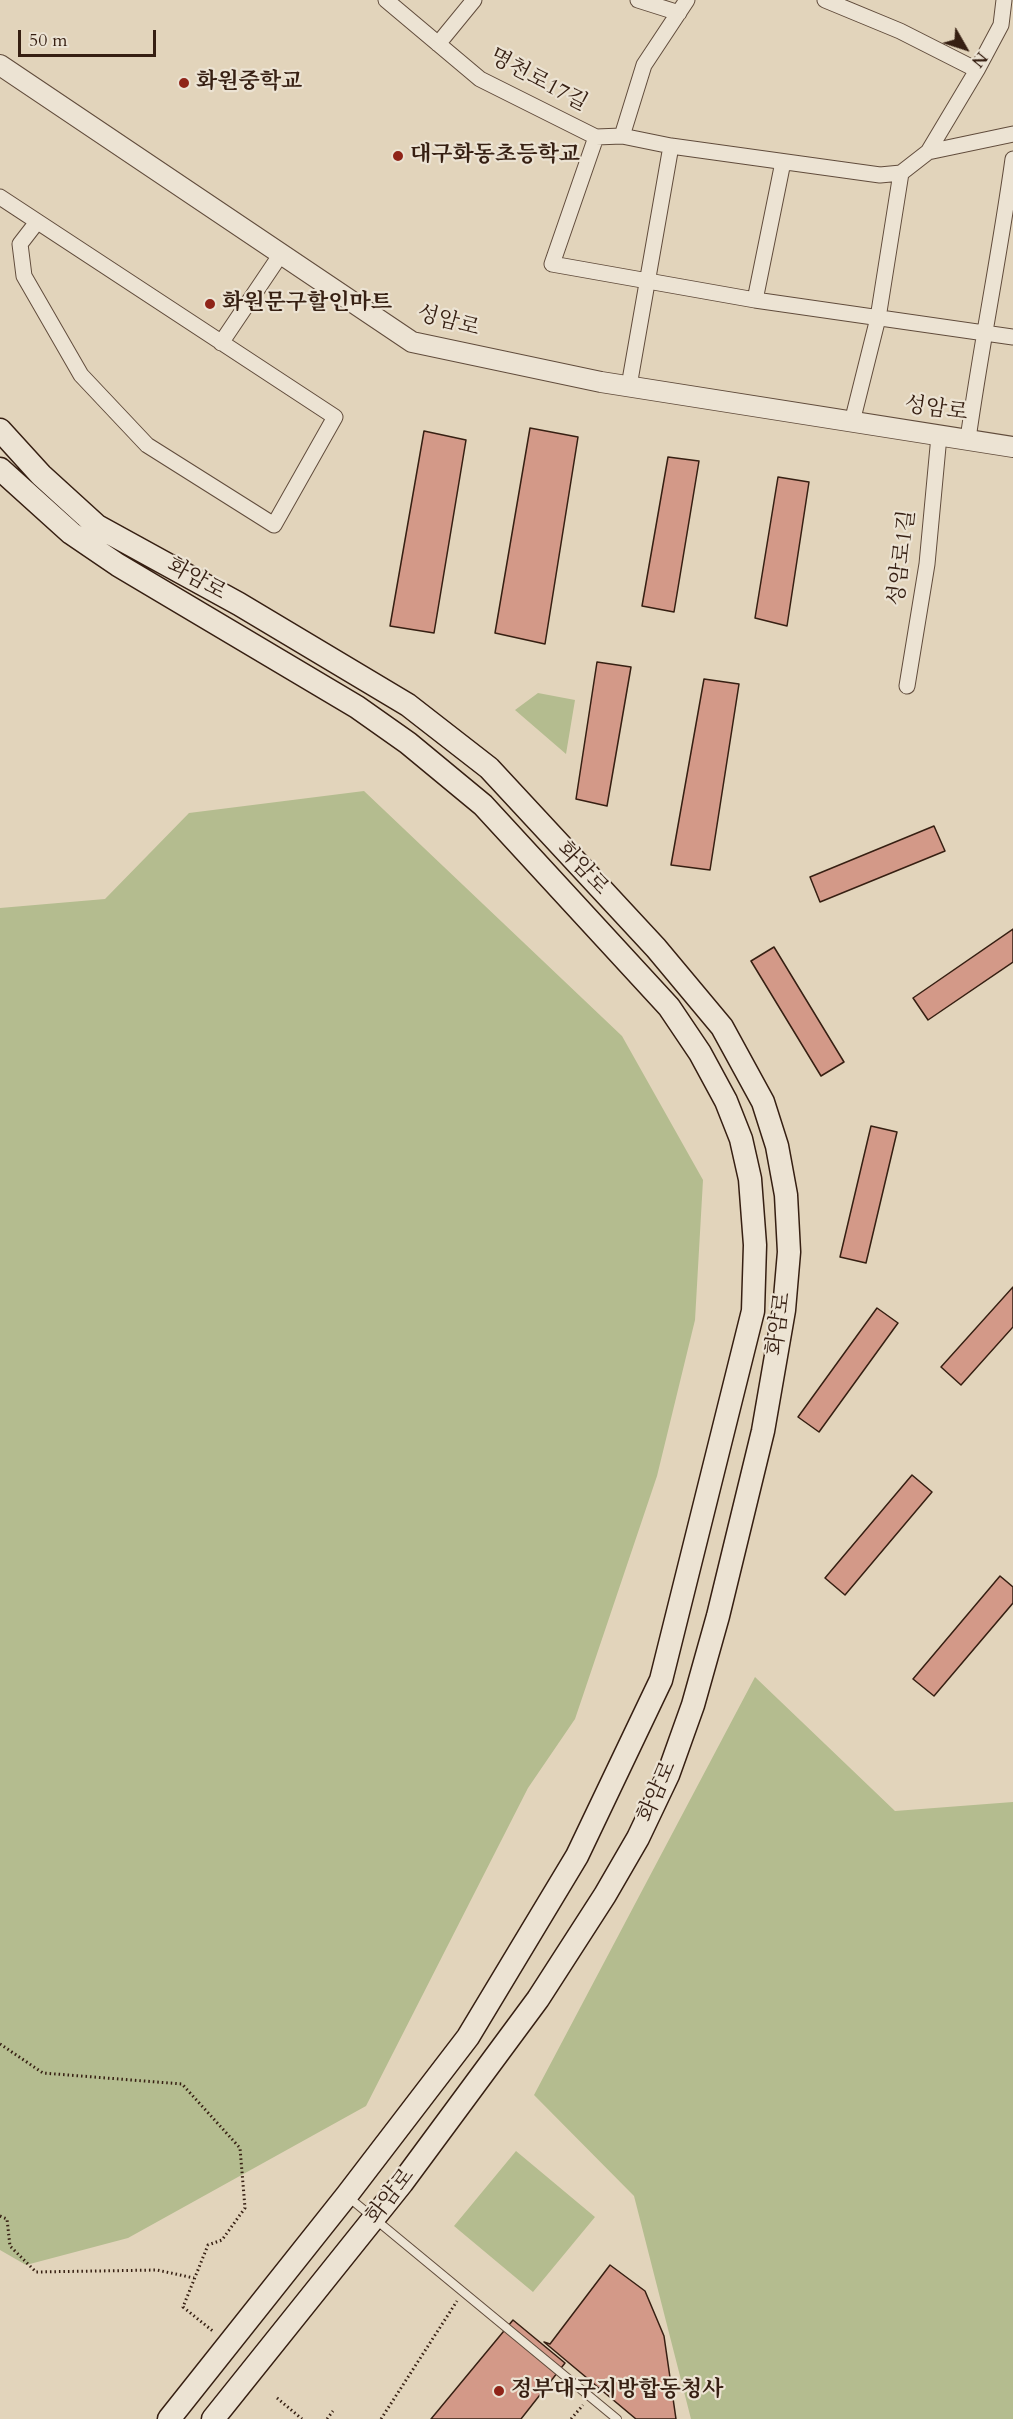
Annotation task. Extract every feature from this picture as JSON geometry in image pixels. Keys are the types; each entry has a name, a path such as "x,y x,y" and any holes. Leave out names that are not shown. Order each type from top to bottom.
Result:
{"main road":[{"name":"화암로","path":"0,430 40,474 97,526 239,604 408,705 489,768 656,948 722,1027 763,1102 777,1146 786,1195 789,1252 784,1310 765,1420 718,1616 693,1706 669,1775 621,1866 538,1999 374,2218 213,2419"},
{"name":"화암로","path":"0,469 71,533 118,565 357,707 408,743 483,805 669,1007 700,1053 726,1101 741,1139 750,1179 755,1245 753,1311 661,1680 577,1856 468,2037 347,2195 169,2419"}],"street":[{"name":"명천로17길","path":"386,0 480,79 596,137 622,136 671,146 880,175 901,172"},
{"path":"438,44 474,0"},
{"path":"622,136 644,65 683,7 638,0"},
{"path":"825,0 900,31 977,70"},
{"path":"852,422 878,318 901,172 928,152 977,70 1000,25 1004,0"},
{"name":"성암로","path":"0,65 412,342 629,386 1013,447"},
{"path":"928,152 1013,134"},
{"path":"596,137 552,264 755,300 878,318 983,330 1013,337"},
{"path":"629,386 671,146"},
{"path":"968,439 983,330 1007,243 1013,159"},
{"path":"755,300 783,162"},
{"path":"0,197 335,417 274,525 147,445 81,375 24,276 20,244 37,222"},
{"path":"221,343 281,254"},
{"name":"성암로1길","path":"907,686 927,564 939,436"}],"lane":[{"path":"347,2195 616,2419"}],"path":[{"path":"0,2044 43,2073 182,2084 240,2148 245,2208 222,2240 208,2245 183,2307 228,2343"},
{"path":"0,2216 7,2219 10,2246 36,2272 157,2270 194,2278"},
{"path":"381,2419 463,2292"},
{"path":"571,2419 590,2397"},
{"path":"277,2398 302,2419"},
{"path":"327,2419 333,2410"}],"green space":[{"path":"538,693 575,700 566,754 515,710"},
{"path":"364,791 622,1036 703,1180 695,1320 657,1476 575,1719 528,1788 366,2106 128,2238 26,2265 0,2250 0,908 105,899 189,813"},
{"path":"755,1677 895,1811 1013,1802 1013,2419 691,2419 634,2196 534,2095"},
{"path":"516,2151 595,2217 533,2292 454,2226"}],"building":[{"path":"530,428 578,437 545,644 495,633"},
{"path":"424,431 466,440 434,633 390,626"},
{"path":"668,457 699,461 674,612 642,606"},
{"path":"778,477 809,482 787,626 755,618"},
{"path":"597,662 631,667 607,806 576,799"},
{"path":"704,679 739,684 710,870 671,865"},
{"path":"934,826 945,851 820,902 810,877"},
{"path":"1013,929 1013,962 928,1020 913,998"},
{"path":"774,947 844,1062 821,1076 751,961"},
{"path":"871,1126 897,1132 866,1263 840,1257"},
{"path":"1013,1287 1013,1327 961,1385 941,1367"},
{"path":"877,1308 898,1323 819,1432 798,1417"},
{"path":"912,1475 932,1492 845,1595 825,1578"},
{"path":"1000,1576 1013,1587 1013,1603 934,1696 913,1679"},
{"path":"610,2265 645,2291 664,2336 676,2419 636,2419 544,2342 550,2344"},
{"name":"정부대구지방합동청사","path":"513,2320 565,2363 521,2419 431,2419"}],"place":[{"name":"화원중학교","path":"184,83"},
{"name":"대구화동초등학교","path":"398,156"},
{"name":"화원문구할인마트","path":"210,304"},
{"name":"정부대구지방합동청사","path":"499,2391"}]}
